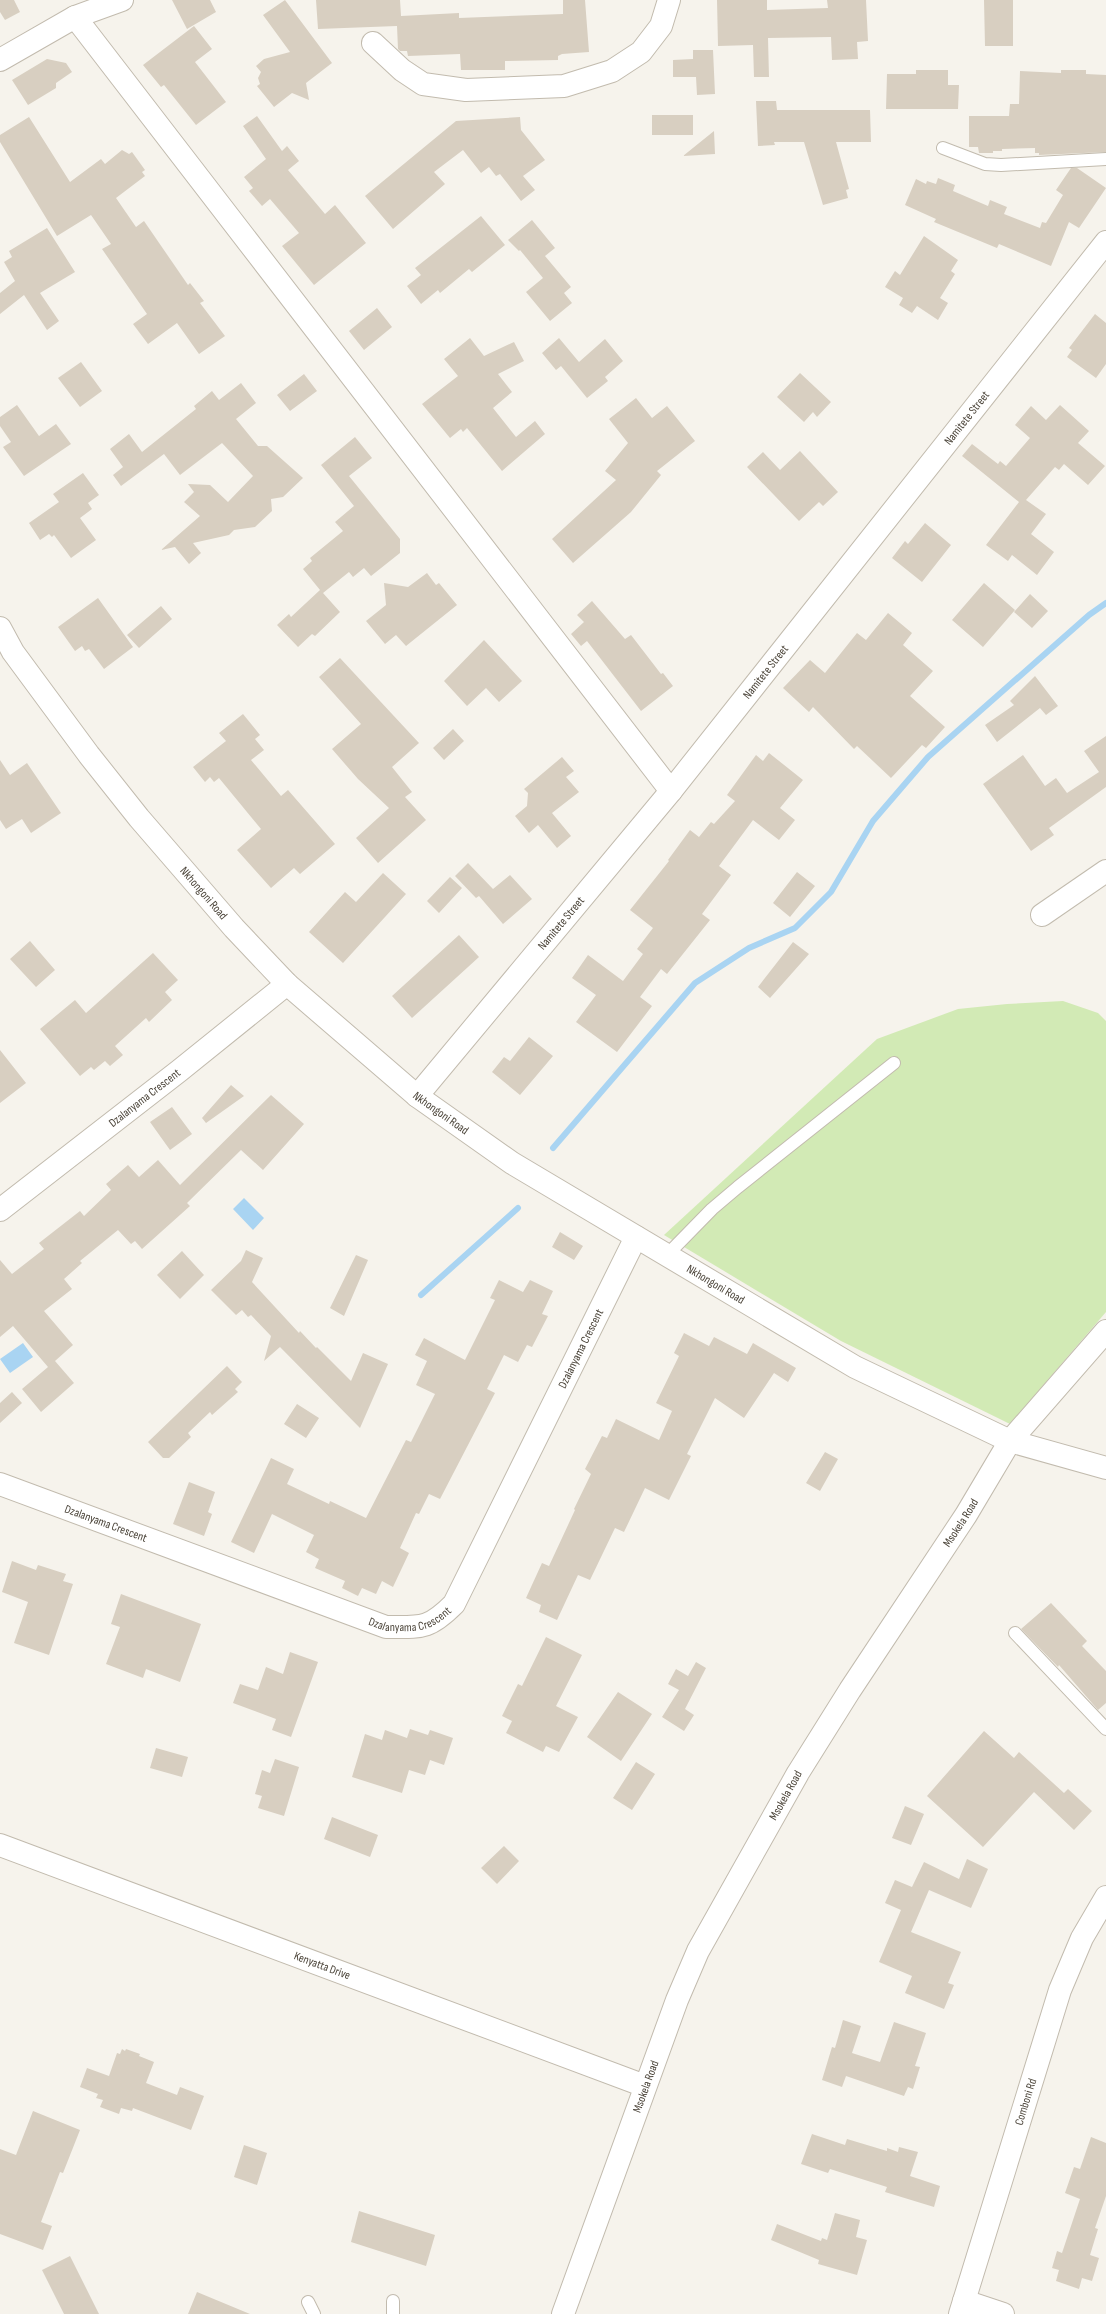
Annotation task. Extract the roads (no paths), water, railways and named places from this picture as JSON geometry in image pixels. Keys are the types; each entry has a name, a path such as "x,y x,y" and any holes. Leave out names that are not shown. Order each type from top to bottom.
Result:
{"street":[{"path":"0,60 75,17 122,0"},
{"path":"373,43 402,70 423,84 466,90 564,86 612,71 641,52 661,26 669,0"},
{"path":"75,17 671,791"},
{"name":"Namitete Street","path":"417,1096 671,791 1106,242"},
{"name":"Nkhongoni Road","path":"0,628 7,656 139,818 234,928 287,984 417,1096 512,1163 636,1237 668,1254 855,1367 1010,1441 1106,1468"},
{"path":"1042,915 1106,871"},
{"name":"Dzalanyama Crescent","path":"0,1210 179,1071 287,984"},
{"name":"Dzalanyama Crescent","path":"0,1484 386,1627 420,1627 438,1620 454,1604 636,1237"},
{"name":"Msokela Road","path":"563,2314 621,2157 645,2086 677,2000 698,1951 786,1794 850,1690 963,1521 1010,1441 1106,1331"},
{"name":"Kenyatta Drive","path":"0,1845 645,2086"},
{"name":"Comboni Rd","path":"962,2308 1060,1990 1082,1938 1106,1897"},
{"path":"962,2308 1003,2314"}],"lane":[{"path":"943,148 985,164 1001,166 1106,159"},
{"path":"668,1254 712,1210 738,1187 894,1063"},
{"path":"1015,1632 1106,1729"},
{"path":"393,2300 393,2314"},
{"path":"308,2302 314,2314"}],"water":[{"path":"244,1198 264,1218 253,1230 233,1209"},
{"path":"23,1343 33,1357 10,1373 0,1359"}],"waterway":[{"path":"553,1148 695,983 749,948 795,928 831,892 873,821 928,757 1089,615 1106,603"},
{"path":"421,1295 518,1208"}]}
